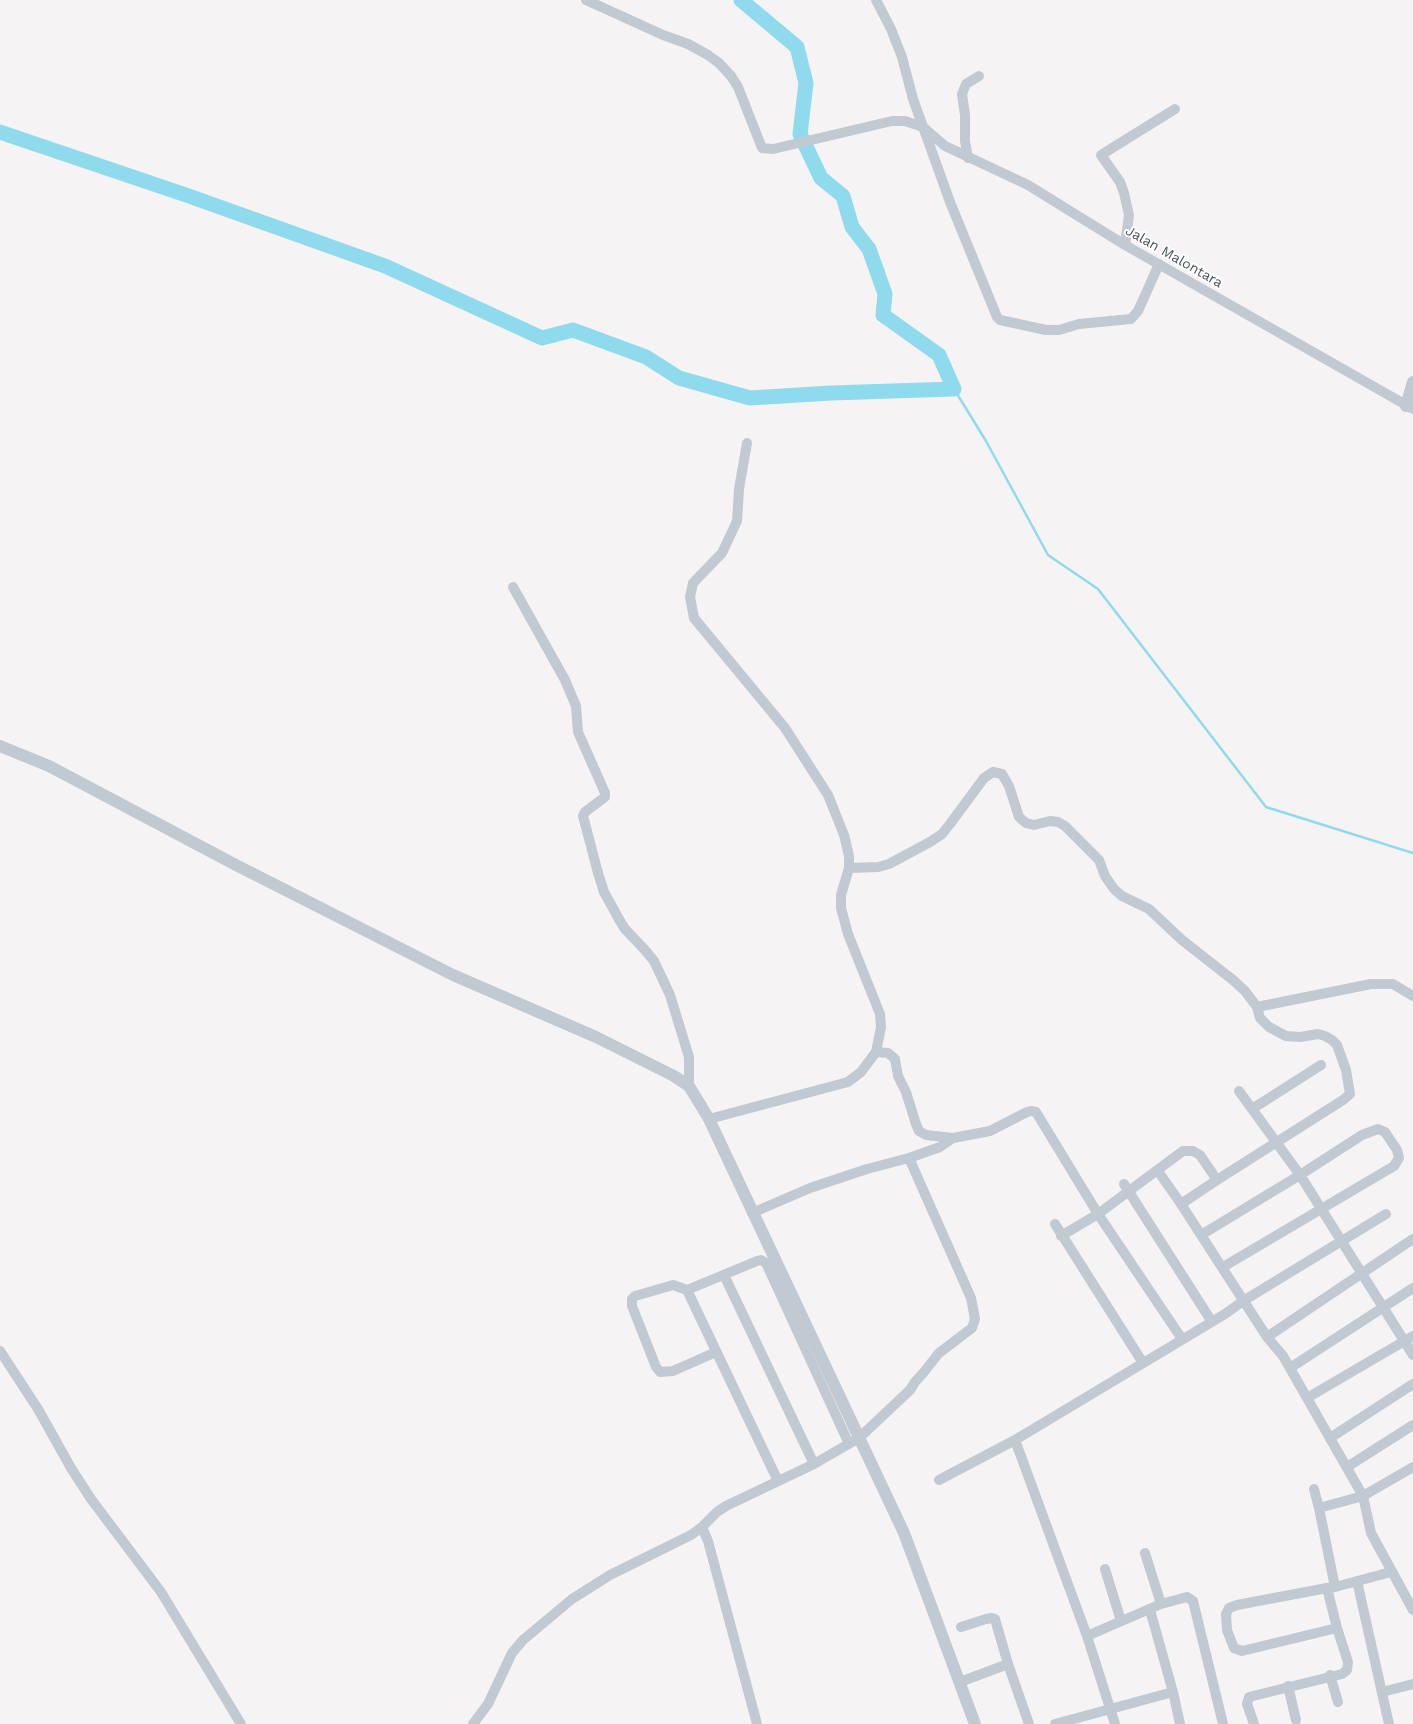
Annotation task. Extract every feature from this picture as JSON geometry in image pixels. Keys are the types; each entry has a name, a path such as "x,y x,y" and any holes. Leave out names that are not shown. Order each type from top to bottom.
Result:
{"street":[{"path":"586,0 688,44 719,63 738,87 762,148 772,149 892,121 905,121 923,127"},
{"path":"876,0 891,29 902,57 913,99 968,249 995,314 1000,320 1046,330 1059,330 1079,324 1130,319 1138,311 1159,264"},
{"path":"968,158 962,94 966,84 979,76"},
{"path":"1125,245 1129,216 1124,193 1120,182 1101,154 1175,109"},
{"name":"Jalan Malontara","path":"923,127 945,146 1028,185 1125,245 1409,408"},
{"path":"1409,408 1413,382"},
{"path":"709,1119 848,1082 855,1078 876,1052 881,1027 880,1014 848,934 841,908 841,895 849,868 849,856 844,835 828,795 785,728 694,618 690,597 693,583 722,553 738,521 739,489 748,443"},
{"path":"513,587 565,680 576,706 578,732 605,793 605,797 585,812 583,816 598,873 604,892 620,921 654,961 670,995 689,1057 689,1086"},
{"path":"0,746 66,774 234,864 453,975 596,1037 674,1076 689,1086 709,1119 854,1441"},
{"path":"849,868 878,867 889,864 930,842 942,834 984,778 993,772 1002,774 1009,786 1019,817 1026,823 1034,825 1050,821 1058,822 1065,826 1099,860 1105,876 1114,889 1122,896 1149,909 1182,940 1233,980 1245,991 1256,1007 1260,1018 1269,1027 1286,1036 1300,1037 1318,1034 1332,1040 1336,1045 1346,1070 1350,1094 1181,1204"},
{"path":"1256,1007 1371,984 1393,984 1413,996"},
{"path":"876,1052 888,1053 895,1059 898,1076 906,1092 912,1115 919,1131 926,1135 953,1138 990,1131 1027,1112 1036,1112 1098,1214 1182,1339"},
{"path":"1252,1109 1321,1065"},
{"path":"1239,1091 1300,1175 1383,1307 1409,1338 1413,1355"},
{"path":"1201,1235 1369,1132 1378,1129 1385,1132 1399,1158 1394,1166 1223,1267"},
{"path":"752,1213 810,1188 940,1147 953,1138"},
{"path":"1061,1236 1098,1214 1126,1189 1158,1171 1183,1152 1193,1151 1200,1156 1217,1180"},
{"path":"472,1724 488,1704 512,1653 523,1640 572,1599 610,1575 690,1535 702,1527 716,1512 814,1464 854,1441 910,1390 914,1382 939,1353 972,1328 975,1319 971,1298 909,1158"},
{"path":"1158,1171 1223,1267 1243,1301 1290,1368 1363,1496 1371,1533 1413,1610"},
{"path":"1126,1189 1212,1322"},
{"path":"940,1480 1014,1440 1212,1322 1386,1214"},
{"path":"1055,1224 1143,1363"},
{"path":"1268,1337 1413,1239"},
{"path":"716,1352 668,1372 660,1372 656,1368 632,1306 632,1299 635,1296 673,1285 687,1290 761,1260 766,1263 854,1441 904,1533 975,1724"},
{"path":"724,1275 814,1464"},
{"path":"1290,1368 1413,1288"},
{"path":"687,1290 778,1481"},
{"path":"1307,1398 1409,1338"},
{"path":"0,1351 38,1409 71,1468 91,1499 161,1592 241,1724"},
{"path":"1330,1438 1413,1384"},
{"path":"1346,1467 1413,1425"},
{"path":"1014,1440 1087,1636 1115,1724"},
{"path":"1319,1508 1363,1496 1413,1467"},
{"path":"1254,1724 1247,1704 1249,1697 1342,1674 1347,1670 1348,1662 1337,1628 1319,1508 1314,1489"},
{"path":"702,1527 708,1541 756,1724"},
{"path":"1145,1553 1161,1604"},
{"path":"1105,1569 1121,1621"},
{"path":"1337,1628 1242,1651 1234,1648 1228,1630 1226,1614 1229,1608 1237,1605 1331,1587 1391,1572"},
{"path":"1357,1581 1389,1724"},
{"path":"1087,1636 1161,1604 1186,1597 1193,1601 1223,1724"},
{"path":"1150,1610 1180,1724"},
{"path":"961,1626 986,1619 995,1619 1029,1724"},
{"path":"960,1682 1008,1664"},
{"path":"1330,1676 1338,1702"},
{"path":"1382,1692 1413,1684"},
{"path":"1288,1686 1296,1720"},
{"path":"1058,1723 1173,1692"}],"waterway":[{"path":"0,132 186,195 385,266 542,338 573,330 646,357 679,378 750,398 954,389 939,355 883,315 885,294 869,249 852,227 843,196 821,178 800,134 806,83 797,47 741,0"},
{"path":"954,389 986,441 1048,555 1098,589 1266,807 1413,853"}]}
